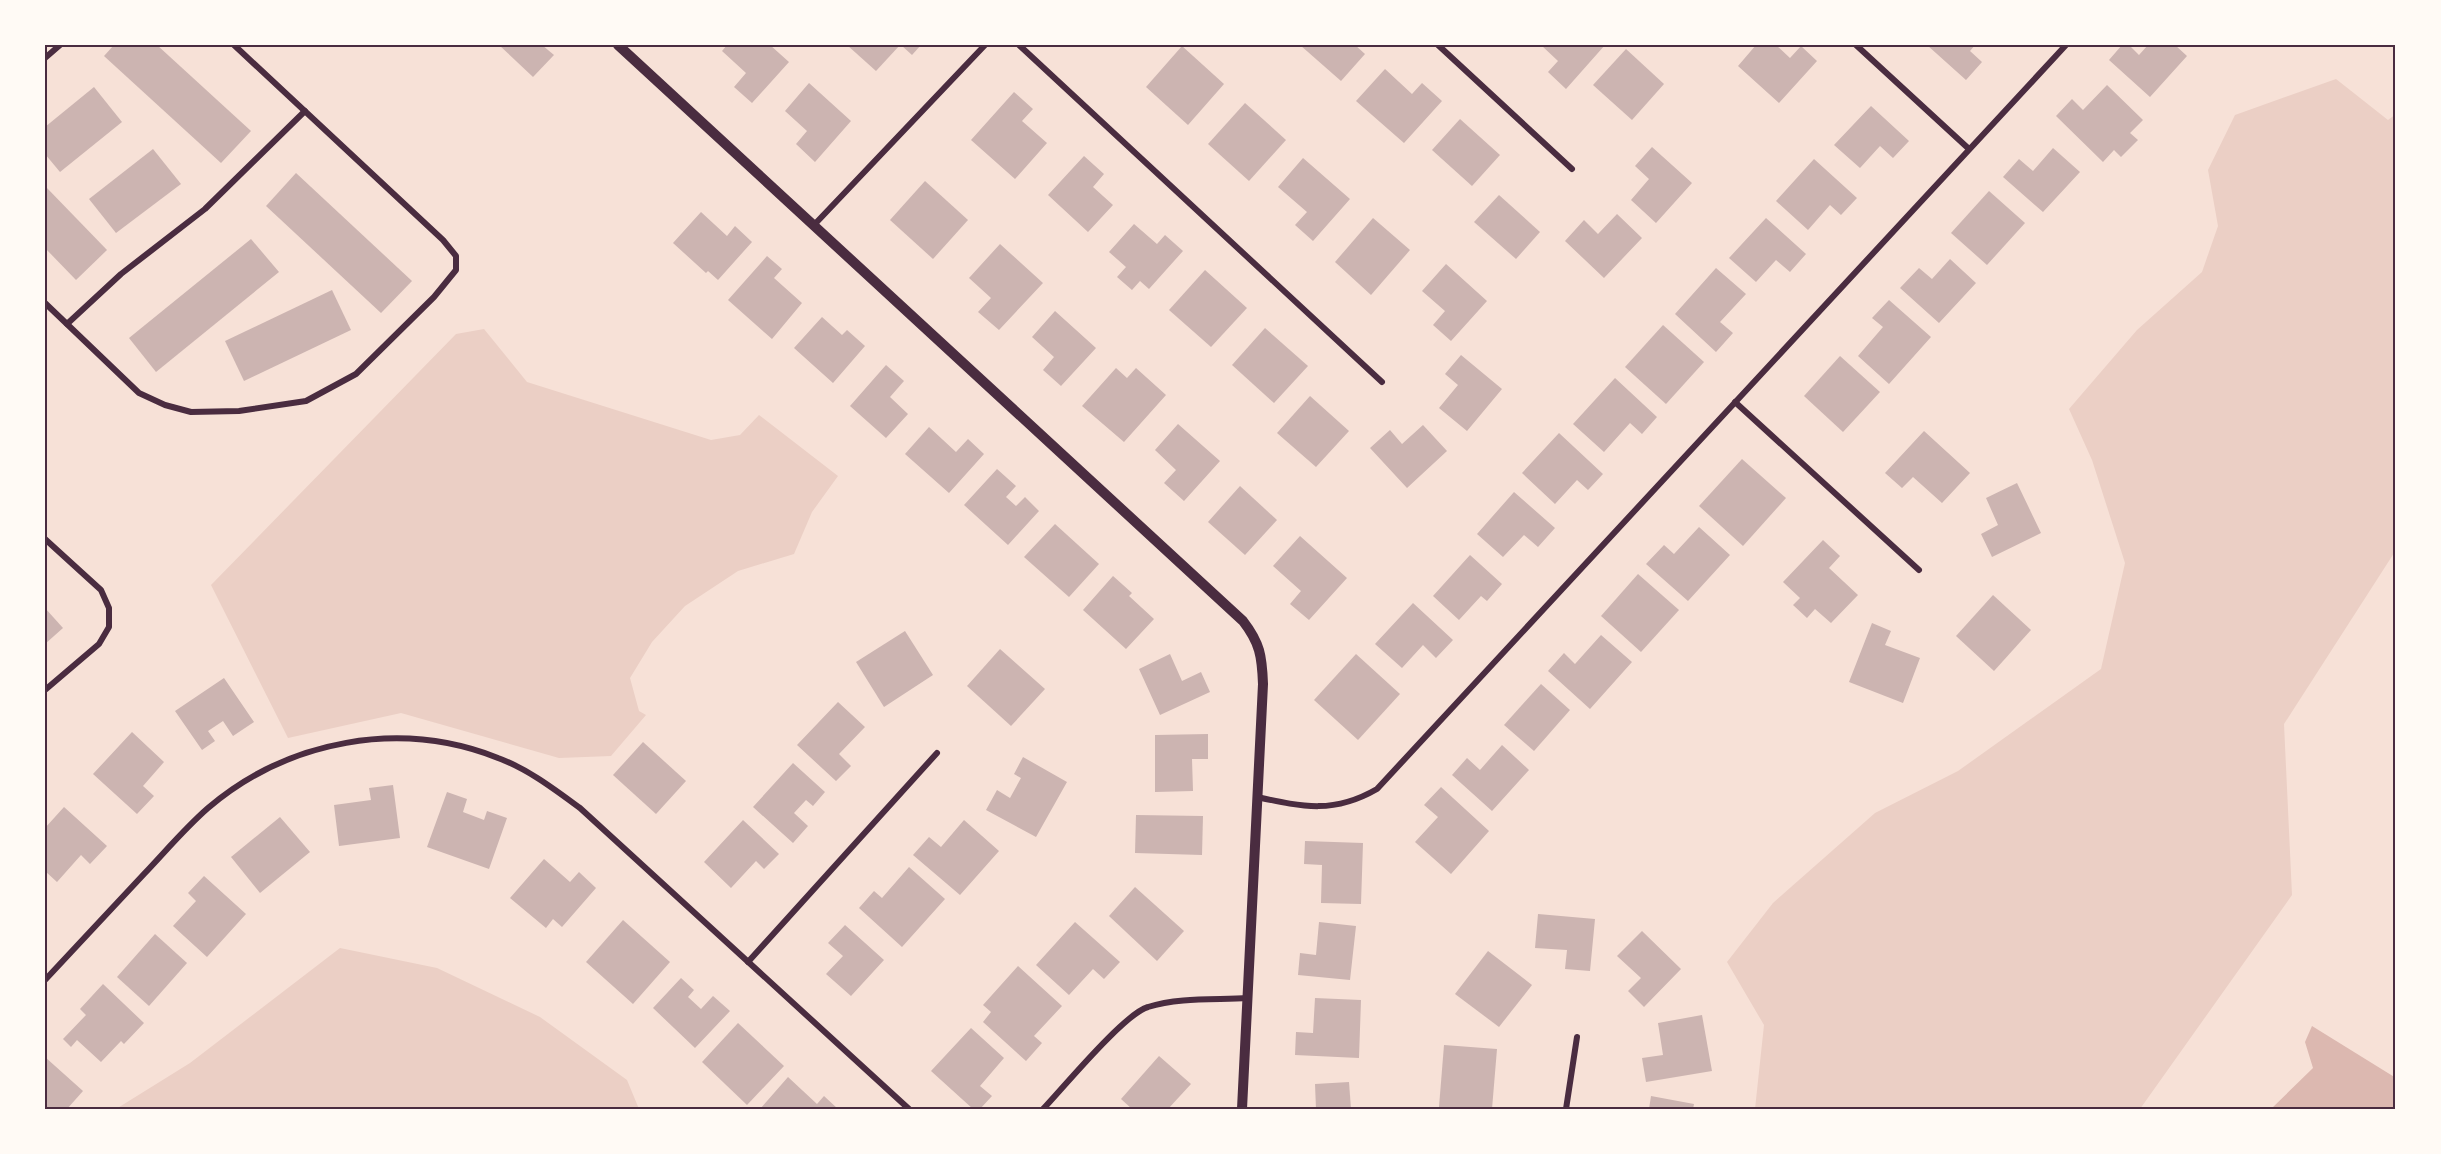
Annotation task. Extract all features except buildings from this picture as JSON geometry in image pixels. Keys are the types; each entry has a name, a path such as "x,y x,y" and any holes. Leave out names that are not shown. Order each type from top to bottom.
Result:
{"street":[{"path":"45,58 60,45"},
{"path":"45,303 139,393 165,405 191,412 239,411 306,401 356,374 434,297 456,270 456,256 443,240 234,45"},
{"path":"618,45 1243,621 1255,637 1263,659 1263,684 1242,1109"},
{"path":"814,225 985,45"},
{"path":"1019,45 1382,382"},
{"path":"1438,45 1572,169"},
{"path":"1856,45 1969,149"},
{"path":"1257,797 1297,806 1339,806 1362,798 1377,789 2066,45"},
{"path":"67,324 121,274 205,210 305,111"},
{"path":"1735,402 1919,570"},
{"path":"45,539 100,590 109,608 109,627 99,644 45,690"},
{"path":"45,980 173,842 208,808 242,783 306,753 340,743 382,738 417,738 454,744 499,758 545,782 580,808 909,1109"},
{"path":"748,962 937,753"},
{"path":"1043,1109 1097,1051 1145,1007 1173,1001 1248,998"},
{"path":"1566,1109 1577,1037"}],"shaded area":[{"path":"2336,79 2388,120 2396,114 2396,550 2284,724 2292,895 2140,1109 1755,1109 1764,1025 1727,962 1773,903 1875,813 1958,771 2101,669 2125,563 2092,460 2069,409 2137,330 2202,272 2218,226 2208,170 2235,115"},
{"path":"484,329 527,382 711,440 740,435 759,415 838,476 812,512 794,554 738,571 685,606 652,642 630,678 639,711 646,715 611,756 559,758 401,713 288,738 211,585 456,334"},
{"path":"340,948 437,968 540,1017 627,1080 639,1109 116,1109 190,1063"},
{"path":"2312,1026 2396,1078 2396,1109 2271,1109 2313,1068 2305,1042"}]}
